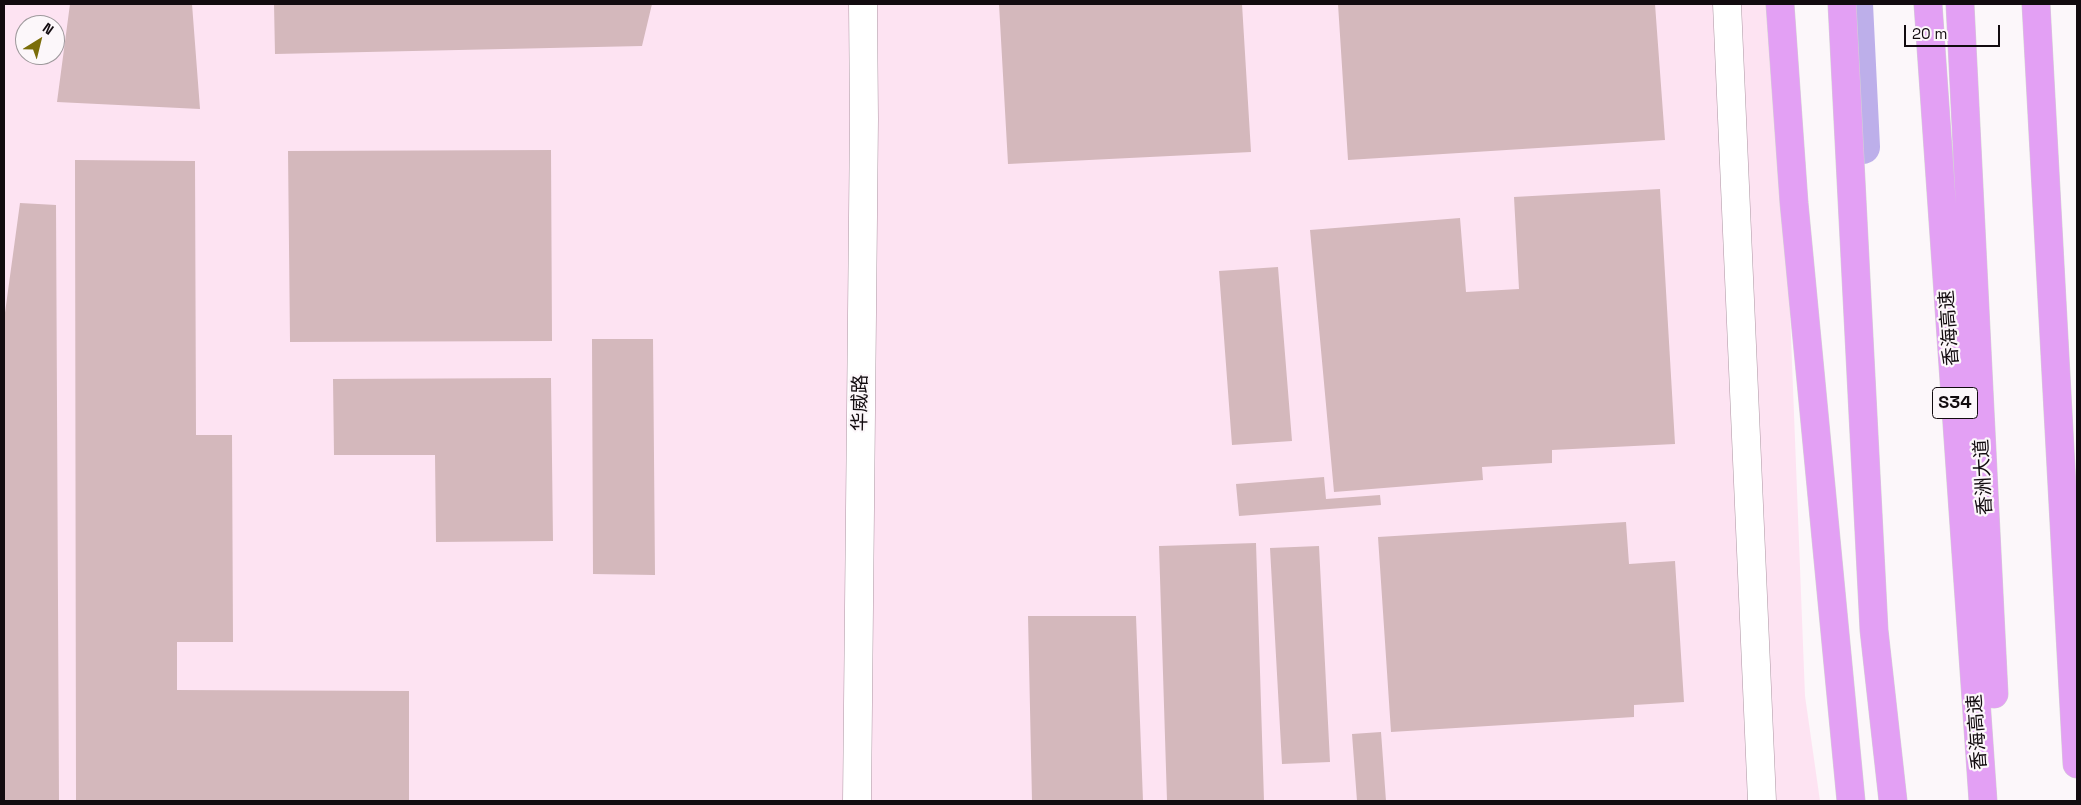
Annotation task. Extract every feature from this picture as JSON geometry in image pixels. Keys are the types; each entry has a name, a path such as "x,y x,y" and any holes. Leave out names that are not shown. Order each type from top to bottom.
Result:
{"highway":[{"path":"1780,4 1794,203 1851,801"},
{"path":"1842,4 1874,630 1893,801"},
{"name":"香海高速","path":"1928,4 1983,801"},
{"name":"香洲大道","path":"1960,4 2000,801"},
{"path":"2036,4 2077,764"}],"street":[{"name":"华威路","path":"856,801 864,138 863,4"},
{"path":"1727,4 1762,801"}],"shaded area":[{"path":"4,4 1778,4 1805,696 1820,801 4,801"}],"building":[{"path":"70,4 192,4 200,109 57,102 62,65 65,65 65,42"},
{"path":"274,4 652,4 642,46 275,54"},
{"path":"999,4 1242,4 1251,152 1008,164"},
{"path":"1338,4 1655,4 1665,140 1348,160"},
{"path":"551,150 552,341 290,342 288,151"},
{"path":"75,160 195,161 196,435 232,435 233,642 177,642 177,690 409,691 409,801 76,801"},
{"path":"1660,189 1675,444 1552,450 1552,463 1482,467 1483,480 1334,492 1310,230 1460,218 1466,292 1519,289 1514,197"},
{"path":"20,203 56,205 59,801 4,801 4,320"},
{"path":"1278,267 1292,441 1232,445 1219,271"},
{"path":"592,339 653,339 655,575 593,574"},
{"path":"551,378 553,541 436,542 435,455 334,455 333,379"},
{"path":"1324,477 1326,499 1380,495 1381,505 1239,516 1236,484"},
{"path":"1626,522 1629,564 1675,561 1684,702 1634,705 1634,717 1391,732 1378,537"},
{"path":"1256,543 1264,801 1167,801 1159,546"},
{"path":"1319,546 1330,762 1282,764 1270,548"},
{"path":"1028,616 1136,616 1143,801 1032,801"},
{"path":"1381,732 1386,801 1357,801 1352,734"}],"waterway":[{"path":"1856,4 1863,147"}]}
